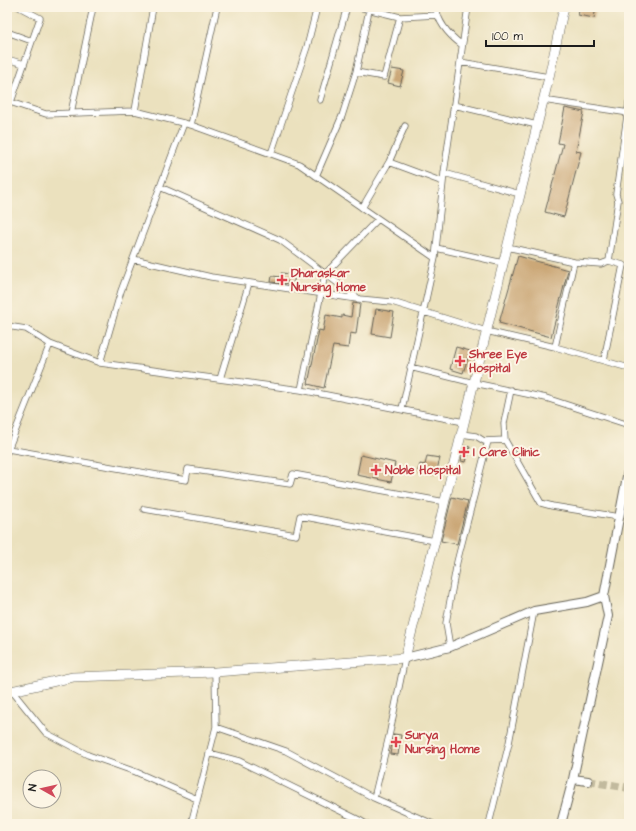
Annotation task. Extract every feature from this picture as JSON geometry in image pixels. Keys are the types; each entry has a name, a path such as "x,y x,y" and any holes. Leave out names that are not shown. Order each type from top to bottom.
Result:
{"main road":[{"path":"9,691 73,677 215,672 405,658 445,502 549,77 564,7"}],"street":[{"path":"19,7 40,18 9,102 46,114 135,111 191,124 299,164 435,258"},
{"path":"72,113 93,7"},
{"path":"135,111 152,7"},
{"path":"191,124 217,7"},
{"path":"272,154 307,47 317,7"},
{"path":"320,100 347,7"},
{"path":"359,7 400,17 437,15"},
{"path":"436,7 437,15 449,35 462,46"},
{"path":"402,409 422,311 435,258 444,173 468,7"},
{"path":"316,176 342,116 356,72 369,10"},
{"path":"356,72 384,77 400,17"},
{"path":"7,32 32,41"},
{"path":"7,58 24,64"},
{"path":"460,62 549,77"},
{"path":"543,100 628,112"},
{"path":"609,261 618,201 616,194 629,102"},
{"path":"454,105 537,125"},
{"path":"100,363 121,291 184,123"},
{"path":"362,208 389,162 405,126"},
{"path":"389,162 443,182"},
{"path":"444,173 520,194"},
{"path":"160,187 280,240 359,299"},
{"path":"301,390 325,274 378,219"},
{"path":"507,247 574,262 601,264 609,261 623,265 604,360"},
{"path":"436,248 503,262"},
{"path":"133,259 211,277 359,299 392,302 486,331 554,347 629,368"},
{"path":"554,347 574,262"},
{"path":"220,379 249,283"},
{"path":"7,326 26,329 50,344 100,363 301,390 464,422"},
{"path":"50,344 8,451 186,480 188,469 290,484 293,474 445,502"},
{"path":"410,367 474,383 546,398 629,425"},
{"path":"511,390 504,423 505,440 541,503 619,518"},
{"path":"461,434 476,436 481,440 488,441 505,440"},
{"path":"450,648 446,623 458,562 488,441"},
{"path":"561,824 573,779 608,616 604,596 629,466"},
{"path":"144,509 296,535 300,516 435,541"},
{"path":"374,798 405,658 450,648 534,611 588,602 604,596"},
{"path":"489,824 510,743 534,611"},
{"path":"191,824 216,727 215,672"},
{"path":"9,691 46,733 88,755 136,772 197,799"},
{"path":"216,727 286,751 374,798 433,824"},
{"path":"209,753 239,761 362,823"},
{"path":"573,779 588,780"}],"building":[{"path":"580,7 596,7 594,18 578,15"},
{"path":"392,69 404,71 400,86 388,83"},
{"path":"565,108 584,112 576,151 581,152 564,217 545,212 563,144 558,143"},
{"path":"518,256 568,270 551,337 499,323"},
{"path":"281,273 291,274 291,277 294,277 294,283 286,282 286,284 271,282 272,276 281,277"},
{"path":"353,303 360,304 356,334 350,333 348,348 333,346 324,388 308,384 319,330 323,331 326,315 342,318 342,315 351,317"},
{"path":"376,309 394,312 390,337 372,334"},
{"path":"456,347 470,351 463,373 450,369"},
{"path":"465,446 470,447 466,462 461,461"},
{"path":"361,455 395,463 391,482 357,475"},
{"path":"427,456 440,458 436,474 418,471 420,464 425,465"},
{"path":"452,497 468,501 457,544 441,541"},
{"path":"394,734 401,735 398,755 390,754"}],"tunnel":[{"path":"588,781 629,788"}],"place":[{"name":"Dharaskar Nursing Home","path":"282,280"},
{"name":"Shree Eye Hospital","path":"460,361"},
{"name":"I Care Clinic","path":"464,452"},
{"name":"Noble Hospital","path":"376,470"},
{"name":"Surya Nursing Home","path":"396,742"}]}
